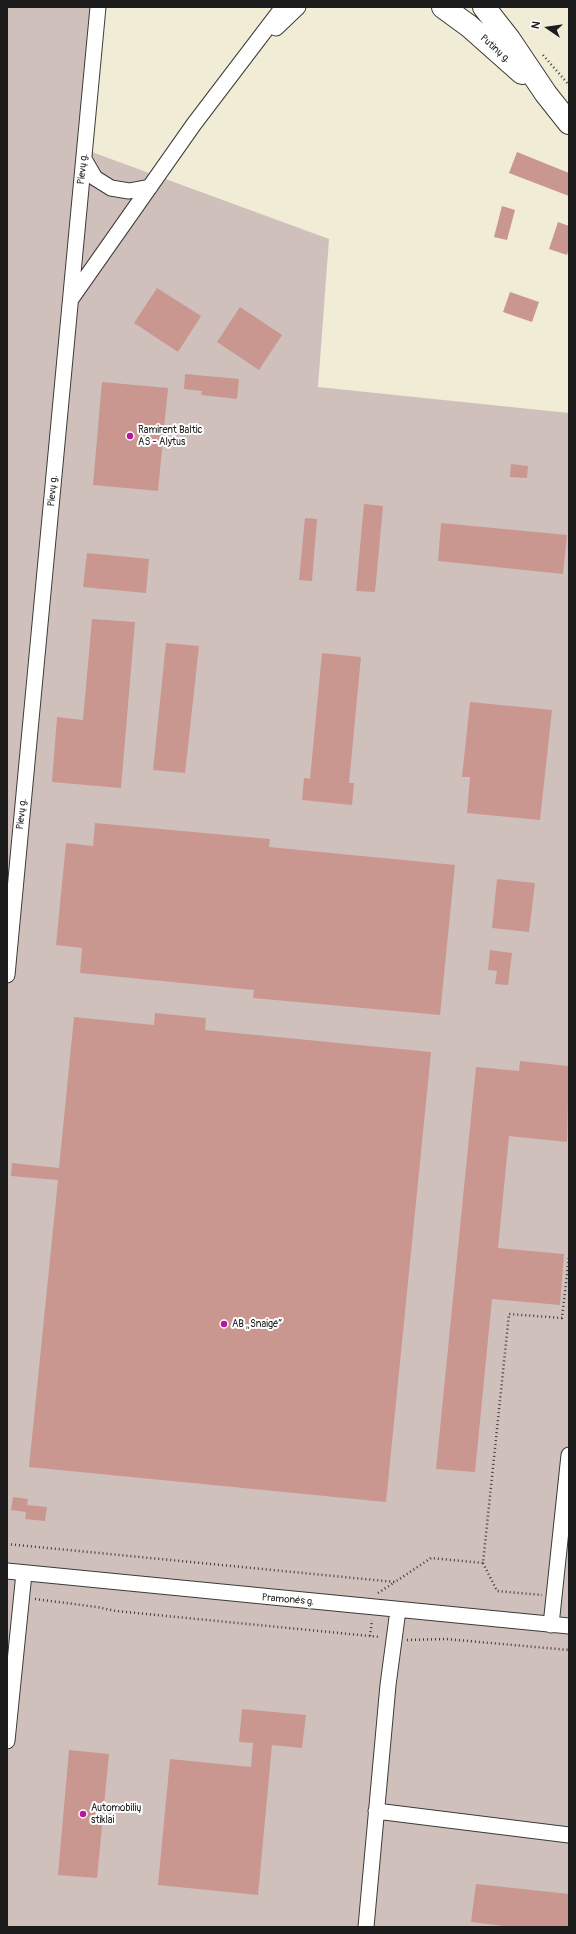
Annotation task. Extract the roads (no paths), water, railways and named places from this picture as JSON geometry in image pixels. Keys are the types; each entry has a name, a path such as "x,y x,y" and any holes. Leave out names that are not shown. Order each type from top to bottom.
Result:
{"main road":[{"name":"Putinų g.","path":"443,7 469,26 546,94"},
{"name":"Putinų g.","path":"484,7 509,39 546,94 569,123"}],"street":[{"name":"Pievų g.","path":"7,975 98,7"},
{"path":"70,300 217,93 251,52 283,7"},
{"path":"251,52 298,7"},
{"path":"84,159 95,178 111,188 128,191 150,188"},
{"path":"551,1625 569,1455"},
{"name":"Pramonės g.","path":"7,1571 569,1626"},
{"path":"7,1741 24,1573"},
{"path":"366,1927 388,1685 398,1610"},
{"path":"376,1810 569,1836"}],"place":[{"name":"Ramirent Baltic AS - Alytus","path":"130,436"},
{"name":"AB „Snaigė“","path":"224,1324"},
{"name":"Automobilių stiklai","path":"83,1814"}]}
